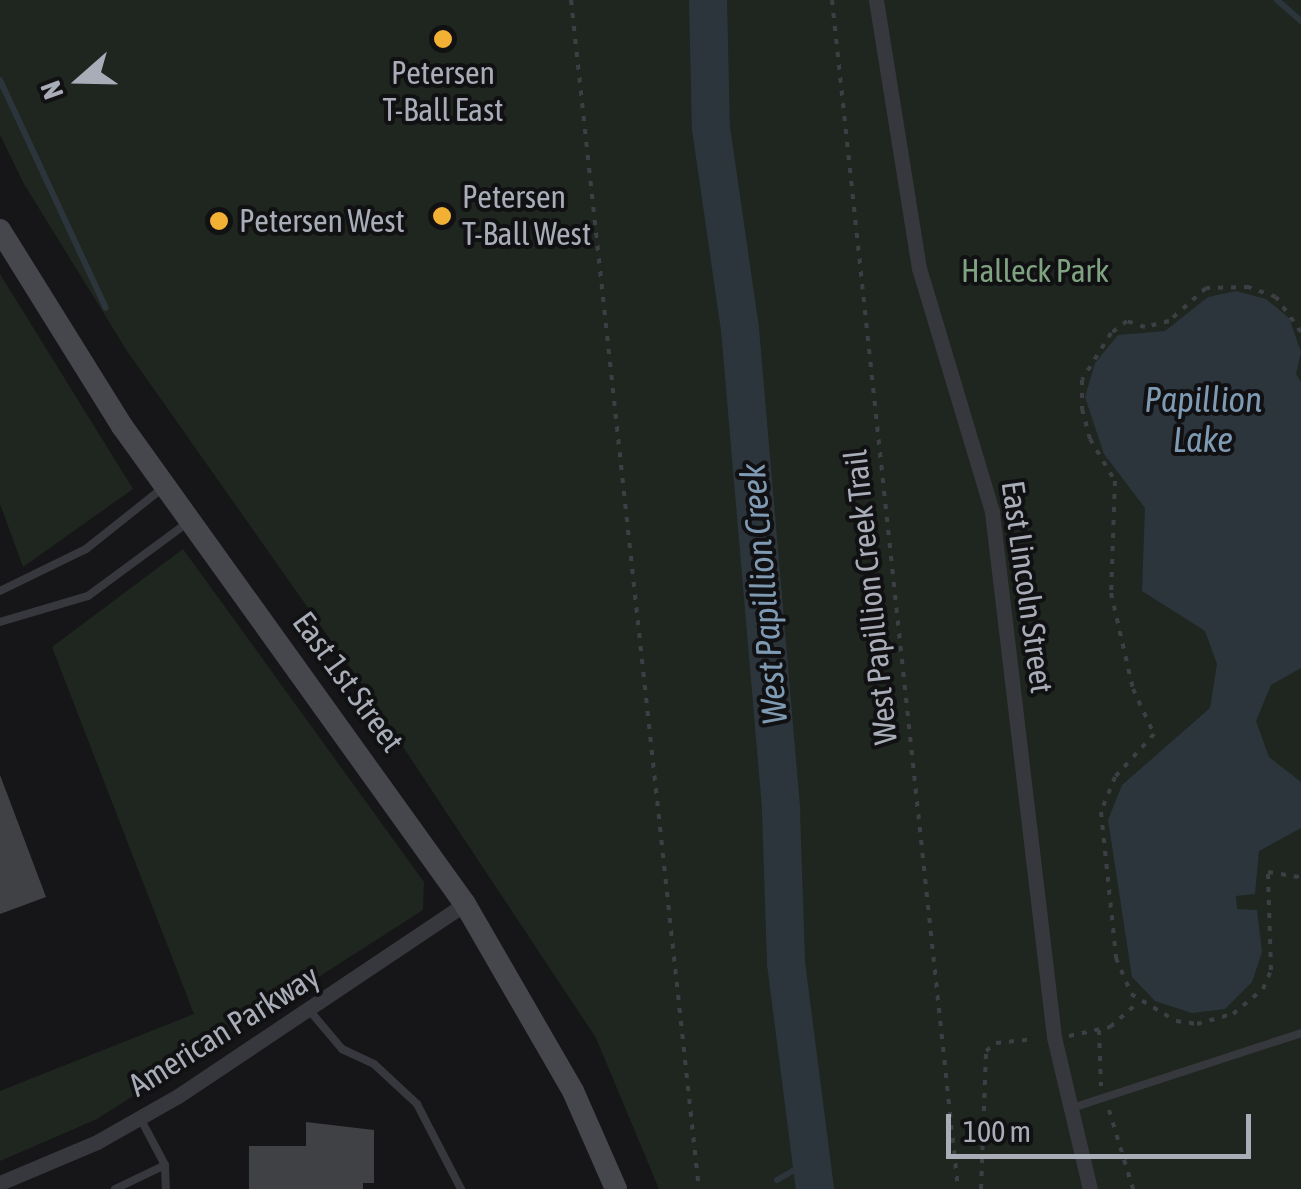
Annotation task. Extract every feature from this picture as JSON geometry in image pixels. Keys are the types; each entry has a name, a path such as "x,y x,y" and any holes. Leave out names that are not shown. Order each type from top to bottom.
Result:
{"main road":[{"name":"East 1st Street","path":"0,230 76,358 465,904 573,1091 616,1189"}],"street":[{"name":"East Lincoln Street","path":"876,0 919,268 992,512 1054,1037 1090,1189"},
{"name":"American Parkway","path":"0,1183 140,1118 310,1012 465,904"}],"lane":[{"path":"0,591 86,550 166,485"},
{"path":"0,622 88,596 191,520"},
{"path":"310,1012 342,1050 374,1064 418,1104 461,1189"},
{"path":"1069,1110 1301,1033"},
{"path":"140,1118 165,1165 166,1189"},
{"path":"115,1189 165,1165"}],"path":[{"path":"571,0 699,1189"},
{"name":"West Papillion Creek Trail","path":"832,0 958,1189"},
{"path":"1301,332 1276,297 1249,287 1206,288 1169,322 1119,328 1092,357 1082,380 1090,439 1115,481 1108,535 1120,643 1154,734 1115,777 1100,826 1115,906 1116,958 1140,1002 1154,1012 1197,1024 1248,1004 1271,970 1268,872 1301,877"},
{"path":"981,1189 986,1052 996,1043 1099,1030 1140,1002"},
{"path":"1099,1030 1102,1086"},
{"path":"1109,1110 1132,1189"}],"green space":[{"name":"Halleck Park","path":"0,0 1301,0 1301,1189 659,1189 596,1038 356,676 127,351 24,184 0,135"},
{"path":"0,274 133,489 23,567 0,504"},
{"path":"183,549 424,882 423,910 97,1119 0,1161 0,1091 194,1014 52,647"}],"water":[{"name":"Papillion Lake","path":"1236,291 1266,299 1289,318 1301,352 1296,374 1301,382 1301,668 1271,685 1256,721 1269,757 1301,782 1301,828 1259,851 1255,894 1236,896 1237,909 1257,910 1262,952 1252,982 1225,1009 1192,1013 1155,1001 1132,977 1108,820 1122,785 1210,708 1217,664 1205,631 1142,591 1145,508 1104,454 1085,397 1095,363 1118,335 1165,331 1208,297"}],"building":[{"path":"0,775 46,897 0,914"},
{"path":"306,1122 374,1130 374,1183 363,1183 363,1189 249,1189 249,1146 306,1146"}],"waterway":[{"name":"West Papillion Creek","path":"708,0 711,128 740,329 781,811 786,963 815,1189"},
{"path":"1277,0 1301,21"},
{"path":"0,80 106,308"},
{"path":"777,1180 811,1160"}],"place":[{"name":"Petersen T-Ball East","path":"443,39"},
{"name":"Petersen T-Ball West","path":"442,216"},
{"name":"Petersen West","path":"219,221"}]}
